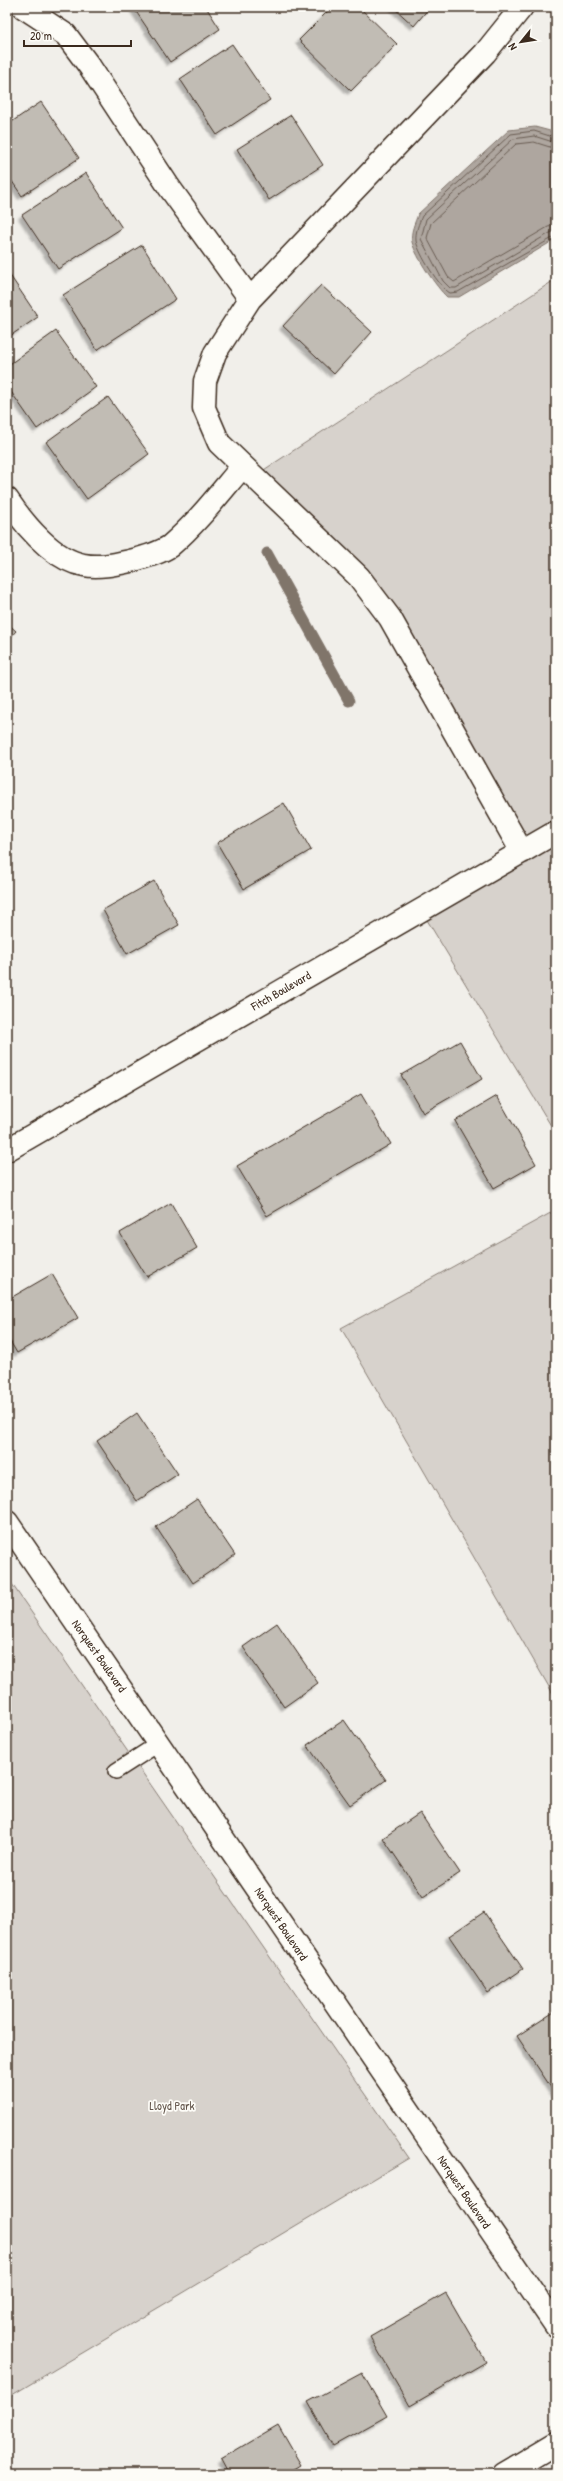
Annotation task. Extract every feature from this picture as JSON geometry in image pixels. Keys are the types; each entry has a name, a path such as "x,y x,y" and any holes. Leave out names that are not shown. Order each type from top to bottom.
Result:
{"street":[{"path":"24,7 66,35 90,67 169,187 250,299"},
{"path":"522,7 485,53 250,299 215,353 205,381 204,401 204,408 219,443 242,467 359,577 390,618 522,852"},
{"path":"7,500 38,539 61,555 84,565 111,565 138,559 168,547 192,524 242,467"},
{"name":"Fitch Boulevard","path":"7,1150 556,832"},
{"name":"Norquest Boulevard","path":"7,1522 556,2326"},
{"path":"504,2474 556,2443"}],"lane":[{"path":"116,1771 158,1744"}],"green space":[{"path":"556,279 556,1134 421,910 521,852 390,618 253,477"},
{"path":"556,1210 556,1699 341,1328"},
{"name":"Lloyd Park","path":"7,1577 409,2158 7,2398"}],"water":[{"path":"535,127 550,131 556,135 556,239 459,297 447,297 437,286 414,248 412,242 412,231 418,214 509,130"}],"building":[{"path":"133,7 206,7 220,29 170,62"},
{"path":"332,7 359,7 397,44 351,91 299,40"},
{"path":"393,7 430,7 414,26"},
{"path":"232,44 270,100 217,135 180,79"},
{"path":"41,102 79,158 22,196 7,174 7,125"},
{"path":"291,115 323,165 269,200 237,149"},
{"path":"86,173 122,228 58,269 22,215"},
{"path":"142,245 176,299 97,350 63,295"},
{"path":"7,271 38,317 7,338"},
{"path":"321,285 372,332 334,374 283,326"},
{"path":"56,331 96,387 37,429 7,386 7,366"},
{"path":"108,397 149,454 87,499 46,442"},
{"path":"7,623 16,631 7,641"},
{"path":"284,803 311,850 244,889 217,843"},
{"path":"154,881 179,925 127,954 103,910"},
{"path":"460,1041 482,1079 423,1113 401,1075"},
{"path":"361,1094 391,1144 267,1216 237,1166"},
{"path":"497,1096 536,1164 494,1188 455,1121"},
{"path":"171,1203 197,1248 147,1277 120,1233"},
{"path":"52,1274 78,1318 17,1353 7,1336 7,1300"},
{"path":"137,1413 178,1474 137,1501 97,1441"},
{"path":"197,1499 235,1555 193,1583 156,1527"},
{"path":"277,1623 318,1683 284,1707 243,1647"},
{"path":"344,1720 386,1780 350,1805 307,1745"},
{"path":"420,1813 460,1873 423,1897 383,1838"},
{"path":"484,1912 523,1969 488,1993 449,1936"},
{"path":"554,2012 556,2014 556,2095 517,2036"},
{"path":"446,2293 486,2362 410,2406 370,2337"},
{"path":"362,2373 387,2416 333,2446 308,2402"},
{"path":"278,2425 301,2465 286,2474 229,2474 221,2459"}],"waterway":[{"path":"267,553 349,701"}]}
